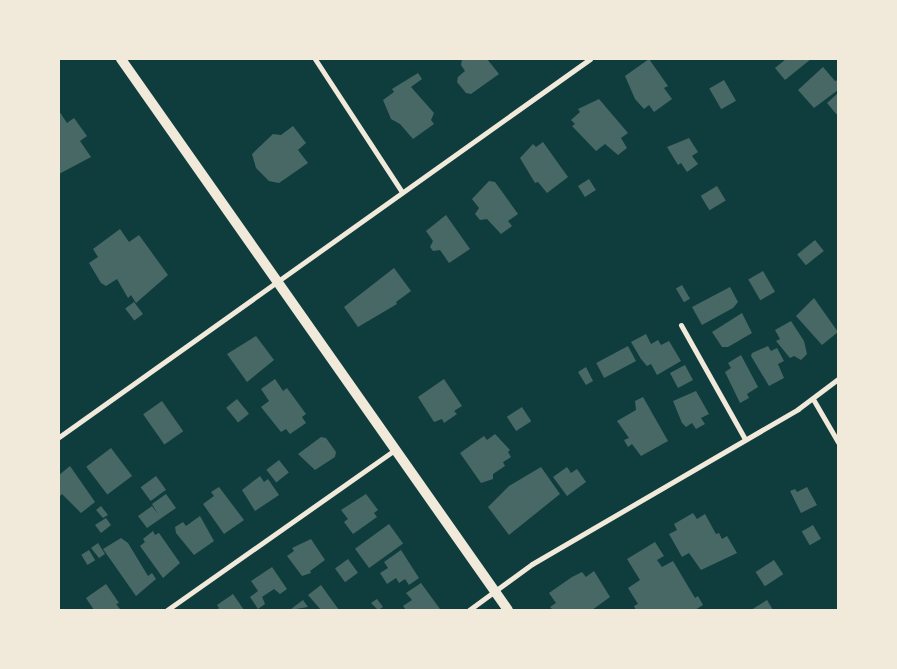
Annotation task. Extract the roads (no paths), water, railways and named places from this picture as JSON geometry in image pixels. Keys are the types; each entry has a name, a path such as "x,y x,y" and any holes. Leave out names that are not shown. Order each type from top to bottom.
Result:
{"main road":[{"path":"121,59 508,610"}],"street":[{"path":"315,59 402,192"},
{"path":"59,437 590,59"},
{"path":"681,325 746,440"},
{"path":"469,610 553,551 746,440 813,399 838,379"},
{"path":"813,399 838,442"},
{"path":"167,610 395,450"}]}
